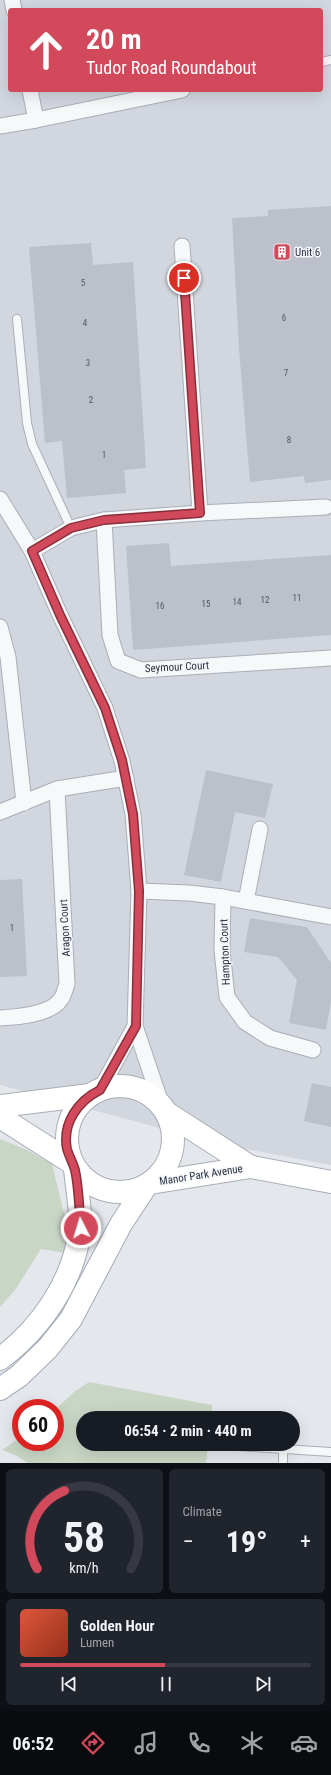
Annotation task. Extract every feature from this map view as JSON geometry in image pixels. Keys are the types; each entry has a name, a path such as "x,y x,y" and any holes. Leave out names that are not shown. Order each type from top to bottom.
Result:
{"street":[{"path":"30,92 36,120"},
{"path":"0,126 172,92"},
{"path":"182,246 200,513"},
{"path":"0,499 32,551 60,615 105,708 126,778 133,814 139,891 136,1026 164,1110 172,1128 173,1144 166,1166 162,1172 148,1185 121,1224 71,1319 48,1348 19,1376 0,1389"},
{"path":"32,551 71,528 104,520 200,513 326,507"},
{"name":"Seymour Court","path":"104,520 110,636 118,661 141,670 331,658"},
{"path":"0,627 8,657 24,803"},
{"path":"0,812 57,789 126,778"},
{"name":"Aragon Court","path":"0,1018 19,1017 49,1009 61,1000 67,984 57,789"},
{"path":"246,901 260,829"},
{"path":"139,891 189,893 246,901 331,917"},
{"name":"Hampton Court","path":"224,898 222,950 227,997 245,1022 270,1038 313,1050"},
{"path":"0,1359 15,1347 42,1318 63,1286 76,1252 81,1228 73,1166 67,1149 67,1134 70,1118 79,1105 95,1092 136,1026"},
{"path":"0,1106 95,1092 117,1086 134,1088 149,1094 164,1110"},
{"name":"Manor Park Avenue","path":"164,1110 251,1167"},
{"path":"0,1117 73,1166 86,1180 104,1190 115,1193 131,1192 148,1185"},
{"name":"Manor Park Avenue","path":"148,1185 251,1167 331,1182"}],"lane":[{"path":"17,319 27,424 32,444 71,528"},
{"path":"300,1449 331,1452"},
{"path":"283,1451 283,1463"}],"shaded area":[{"path":"0,0 331,0 331,1165 219,1144 0,1085"}],"green space":[{"path":"0,1139 25,1149 52,1164 66,1222 66,1253 41,1249 15,1290 0,1307"},
{"path":"89,1382 212,1405 212,1411 76,1411 76,1451 207,1451 206,1463 28,1463 15,1455 2,1450 12,1443 12,1451 64,1451 64,1401 74,1392"}],"building":[{"path":"331,206 331,480 305,483 304,476 250,482 239,349 232,218 268,216 268,210"},
{"path":"91,243 93,265 133,262 146,468 124,470 126,493 67,498 62,441 45,443 29,247"},
{"path":"169,543 171,566 331,555 331,635 133,650 126,546"},
{"path":"206,770 273,784 265,818 235,812 221,882 184,875"},
{"path":"22,879 27,976 0,977 0,880"},
{"path":"250,918 307,927 331,963 331,1002 326,1030 289,1023 297,980 278,957 244,952"},
{"path":"312,1083 331,1087 331,1127 304,1121"}],"place":[{"name":"Unit 6","path":"282,252"}],"route":[{"path":"81,1228 75,1168 72,1164 67,1149 67,1134 70,1118 79,1105 90,1095 100,1090 136,1026 139,891 133,814 122,760 105,708 60,615 32,551 71,528 104,520 200,513 184,278"}]}
